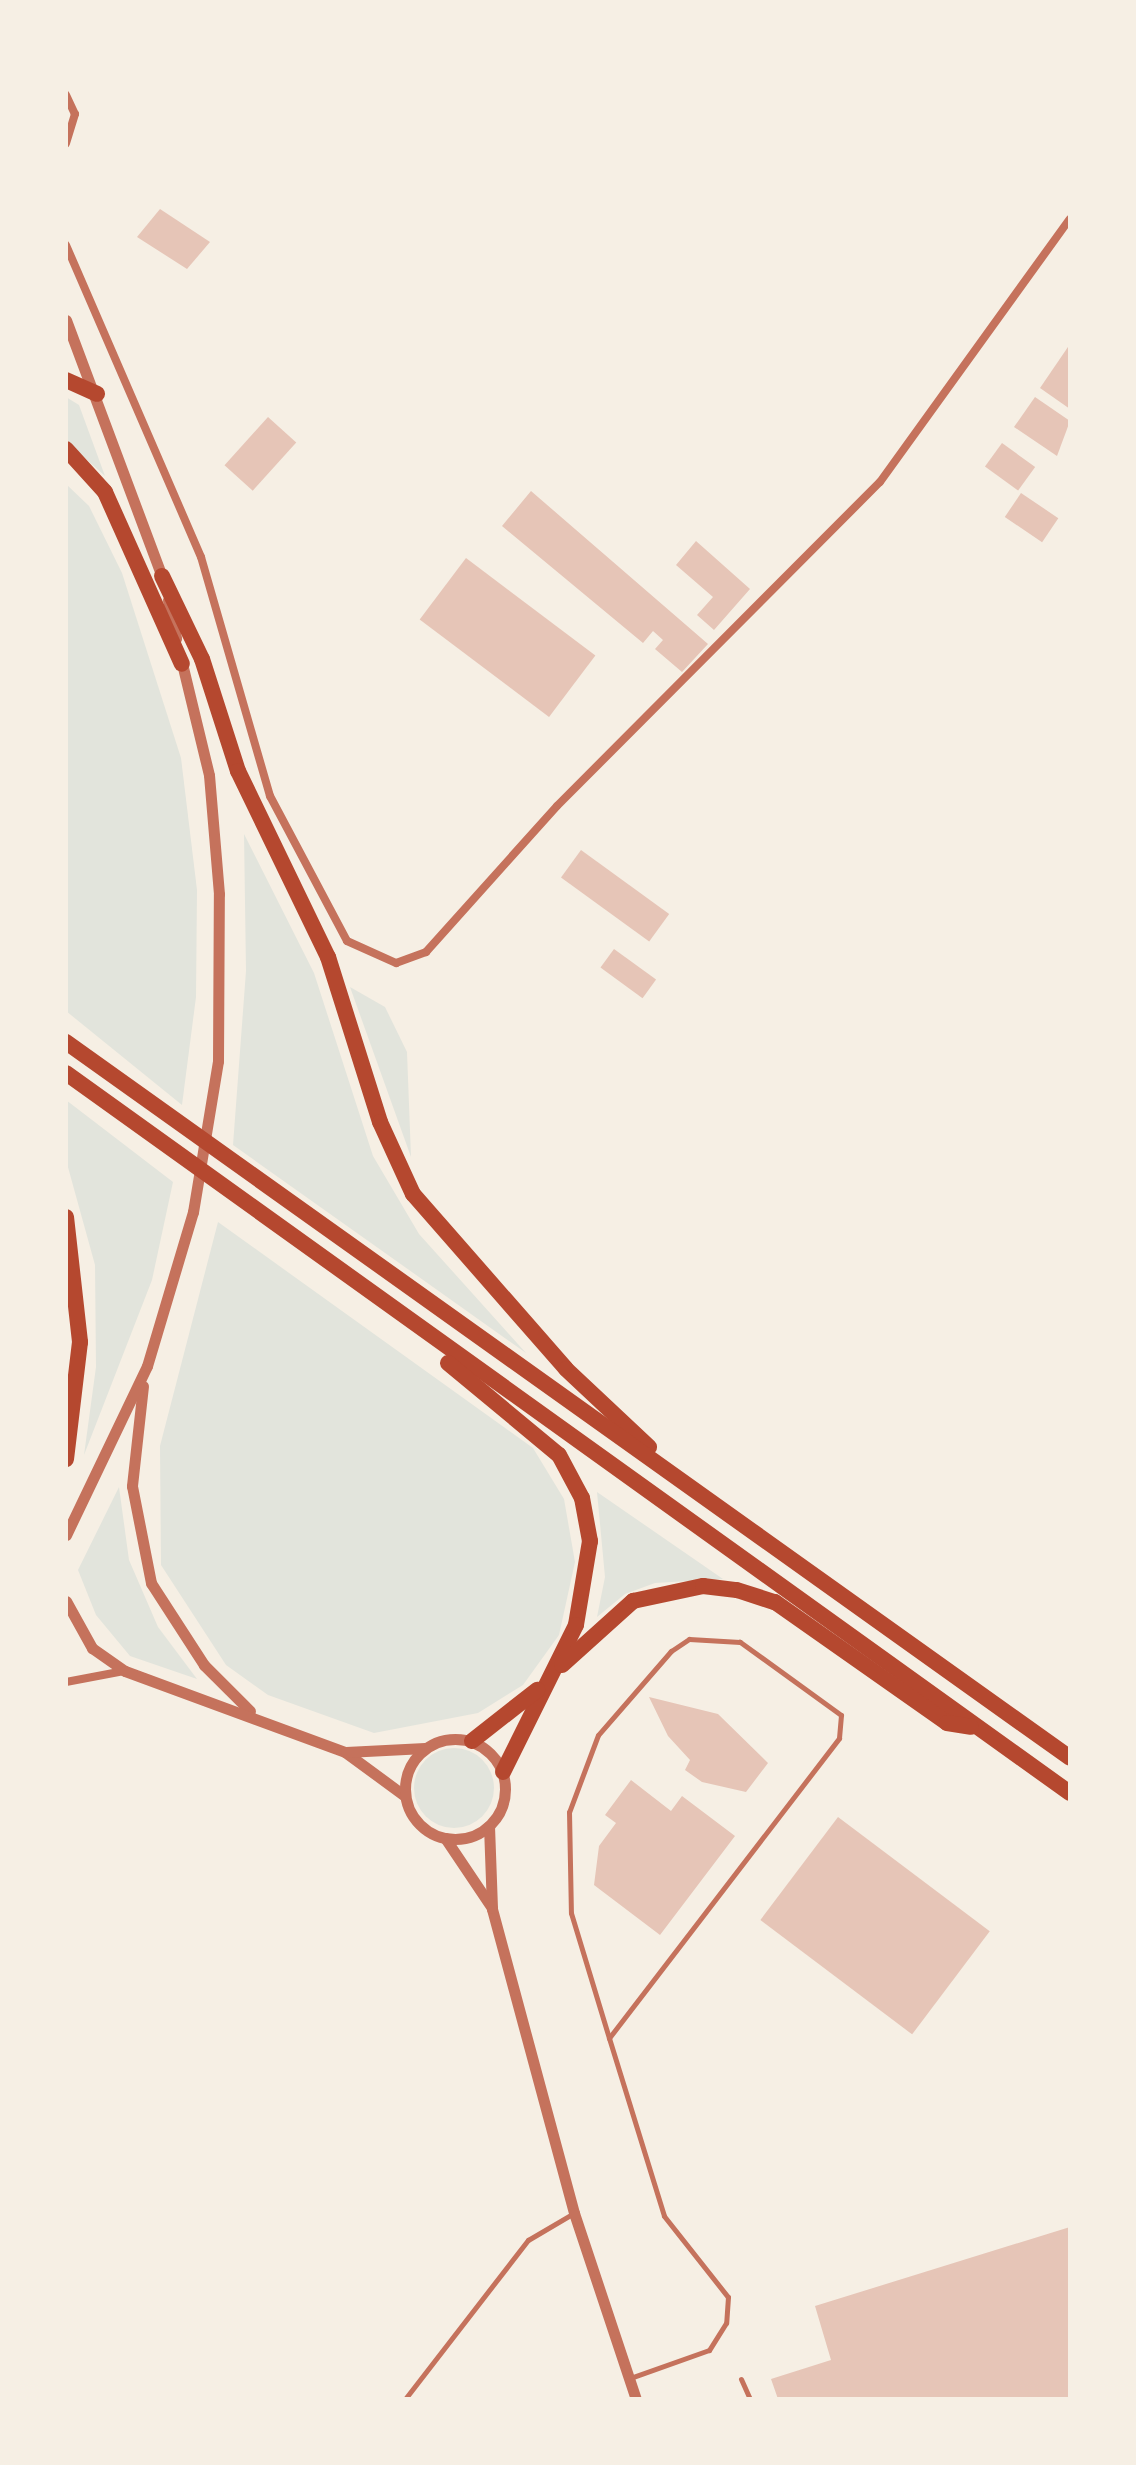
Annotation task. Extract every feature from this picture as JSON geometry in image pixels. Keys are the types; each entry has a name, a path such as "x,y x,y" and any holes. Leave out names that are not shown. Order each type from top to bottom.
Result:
{"highway":[{"path":"66,380 97,394"},
{"path":"66,449 105,492 182,664"},
{"path":"162,576 202,659 238,771 328,957 380,1122 413,1194 566,1369 709,1503"},
{"path":"66,1042 1070,1758"},
{"path":"66,1073 354,1285 1070,1793"},
{"path":"66,1217 80,1342 66,1459"},
{"path":"354,1285 559,1455 582,1498 588,1583 503,1772"},
{"path":"472,1741 546,1682 633,1601 703,1586 775,1602 947,1723 976,1728"}],"street":[{"path":"66,95 75,114 66,144"},
{"path":"66,245 201,557 270,796 347,941 396,963 426,952 557,806 880,482 1070,219"},
{"path":"66,320 97,394 162,576 209,775 219,894 215,1084 193,1212 147,1366 66,1535"},
{"path":"147,1366 132,1486 151,1583 204,1665 254,1714"},
{"path":"66,1601 92,1648 125,1671 254,1714 345,1752 405,1796 418,1823 445,1838 492,1909"},
{"path":"66,1682 125,1671"},
{"path":"345,1752 425,1748 472,1741 503,1772 504,1801 489,1826 492,1909 574,2213 636,2399"},
{"path":"405,1796 409,1769 425,1748"},
{"path":"445,1838 489,1826"}],"lane":[{"path":"609,2038 839,1738 841,1715 740,1642 689,1639 671,1651 598,1735 577,1779 567,1853 571,1913 609,2038 664,2216 716,2273 729,2310 709,2350 629,2379"},
{"path":"405,2399 528,2240 574,2213"},
{"path":"741,2379 750,2399"}],"shaded area":[{"path":"66,397 79,405 105,476 66,441"},
{"path":"66,484 89,506 122,573 181,758 197,890 196,997 182,1105 66,1011"},
{"path":"244,834 314,973 373,1156 419,1234 526,1353 233,1145 246,971"},
{"path":"350,987 385,1007 407,1052 411,1157"},
{"path":"66,1100 173,1182 152,1280 84,1455 96,1367 95,1265 66,1160"},
{"path":"218,1222 533,1448 564,1499 575,1562 559,1635 523,1685 478,1713 374,1733 268,1695 226,1665 161,1565 160,1446"},
{"path":"119,1487 129,1560 158,1627 197,1679 130,1656 96,1615 78,1570"},
{"path":"597,1492 723,1579 655,1583 625,1594 597,1617 605,1577"},
{"path":"454,1748 469,1751 482,1760 491,1773 494,1788 491,1803 482,1816 469,1825 454,1828 439,1825 426,1816 417,1803 414,1788 417,1773 426,1760 439,1751"}],"building":[{"path":"160,209 210,242 187,269 137,237"},
{"path":"1070,344 1070,409 1040,388"},
{"path":"1035,397 1070,421 1057,456 1014,427"},
{"path":"268,417 296,442 253,491 225,465"},
{"path":"1002,443 1035,467 1018,491 985,466"},
{"path":"531,491 708,644 682,672 655,649 663,640 653,631 643,643 502,526"},
{"path":"1021,493 1058,518 1042,542 1005,517"},
{"path":"696,541 750,589 714,630 697,615 713,597 676,565"},
{"path":"466,558 595,655 549,717 420,619"},
{"path":"581,850 669,914 649,942 561,878"},
{"path":"614,949 656,980 643,998 600,968"},
{"path":"649,1697 718,1714 768,1763 746,1792 702,1782 685,1770 690,1760 668,1736"},
{"path":"631,1780 671,1811 682,1796 735,1836 660,1935 594,1885 599,1846 616,1823 605,1815"},
{"path":"838,1817 990,1931 912,2034 760,1920"},
{"path":"1070,2227 1070,2399 778,2399 771,2379 831,2360 815,2306"}]}
